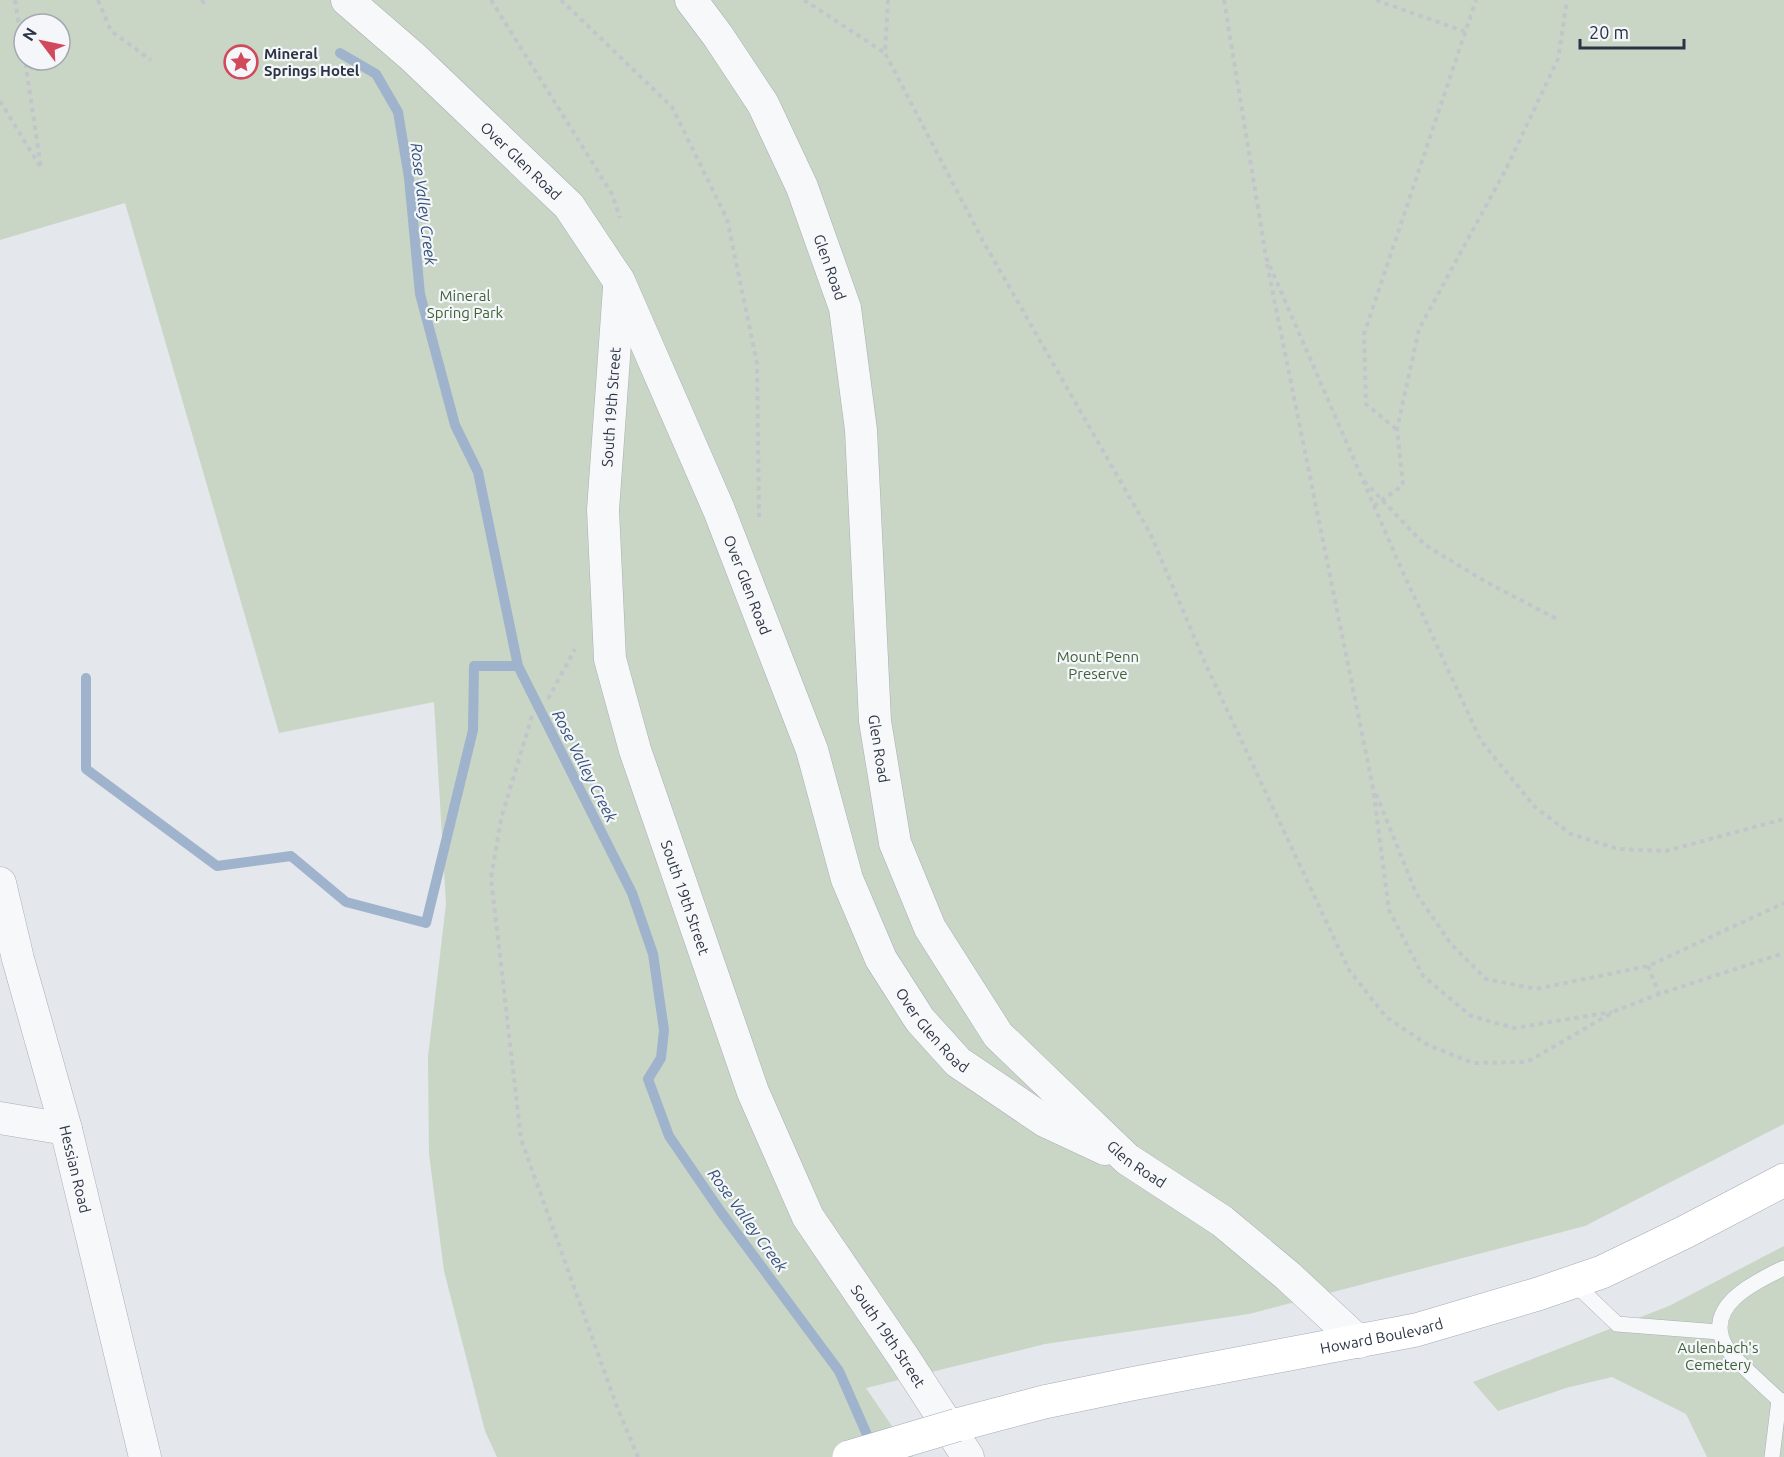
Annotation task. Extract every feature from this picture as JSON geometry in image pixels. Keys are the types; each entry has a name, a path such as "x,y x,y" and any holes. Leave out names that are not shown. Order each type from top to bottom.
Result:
{"main road":[{"name":"Howard Boulevard","path":"849,1457 1044,1402 1416,1330 1602,1272 1784,1180"}],"street":[{"name":"Over Glen Road","path":"346,0 414,58 569,206 619,281 719,510 812,750 847,879 881,959 920,1020 958,1062 1045,1121 1127,1159"},
{"name":"Glen Road","path":"691,0 763,104 802,187 845,308 861,430 874,721 895,843 930,928 998,1035 1127,1159 1222,1221 1288,1276 1359,1342"},
{"name":"South 19th Street","path":"619,281 603,510 610,659 635,750 753,1092 808,1217 968,1457"},
{"name":"Hessian Road","path":"0,883 18,959 66,1129 145,1457"},
{"path":"0,988 18,959"},
{"path":"0,1118 66,1129"}],"lane":[{"path":"1772,1457 1782,1401 1727,1349 1719,1332 1724,1309 1737,1294 1784,1268"},
{"path":"1573,1282 1617,1324 1719,1332"}],"path":[{"path":"98,0 111,31 151,60"},
{"path":"201,0 204,2 207,0"},
{"path":"561,0 672,107 727,219 757,363 759,524"},
{"path":"804,0 885,53 983,241 1150,533 1206,665 1349,970 1386,1017 1428,1045 1473,1064 1527,1062 1615,1011 1784,953"},
{"path":"885,53 888,0"},
{"path":"1224,0 1266,256 1373,788 1389,910 1423,976 1471,1016 1514,1028 1615,1011"},
{"path":"1376,0 1466,32"},
{"path":"1396,429 1366,404 1364,334 1476,0"},
{"path":"1374,506 1402,485 1396,429 1419,329 1506,169 1558,59 1567,0"},
{"path":"0,101 42,168 26,72"},
{"path":"1266,256 1361,479 1481,741 1535,807 1571,834 1618,849 1666,851 1784,819"},
{"path":"1361,479 1425,545 1488,583 1559,620"},
{"path":"532,716 501,819 491,878 521,1139 617,1407 638,1457"},
{"path":"1373,788 1416,893 1451,944 1486,979 1536,989 1648,966 1784,903"},
{"path":"1648,966 1659,994"}],"green space":[{"name":"Mount Penn Preserve","path":"0,0 1784,0 1784,1124 1585,1226 1249,1314 1045,1344 866,1388 913,1457 497,1457 485,1431 444,1271 429,1154 428,1057 446,904 434,702 279,733 125,203 0,240"},
{"name":"Aulenbach's Cemetery","path":"1784,1246 1784,1457 1707,1457 1686,1414 1612,1377 1566,1388 1498,1411 1473,1382 1669,1306"}],"waterway":[{"name":"Rose Valley Creek","path":"340,53 376,74 398,112 409,178 420,294 455,425 478,472 518,666 632,893 653,954 664,1030 661,1058 648,1079 669,1136 721,1212 839,1371 872,1446"},
{"path":"86,678 86,769 217,866 291,856 346,902 426,923 473,730 474,666 518,666"}],"place":[{"name":"Mineral Springs Hotel","path":"241,62"}],"park label":[{"name":"Mineral Spring Park","path":"465,304"}]}
